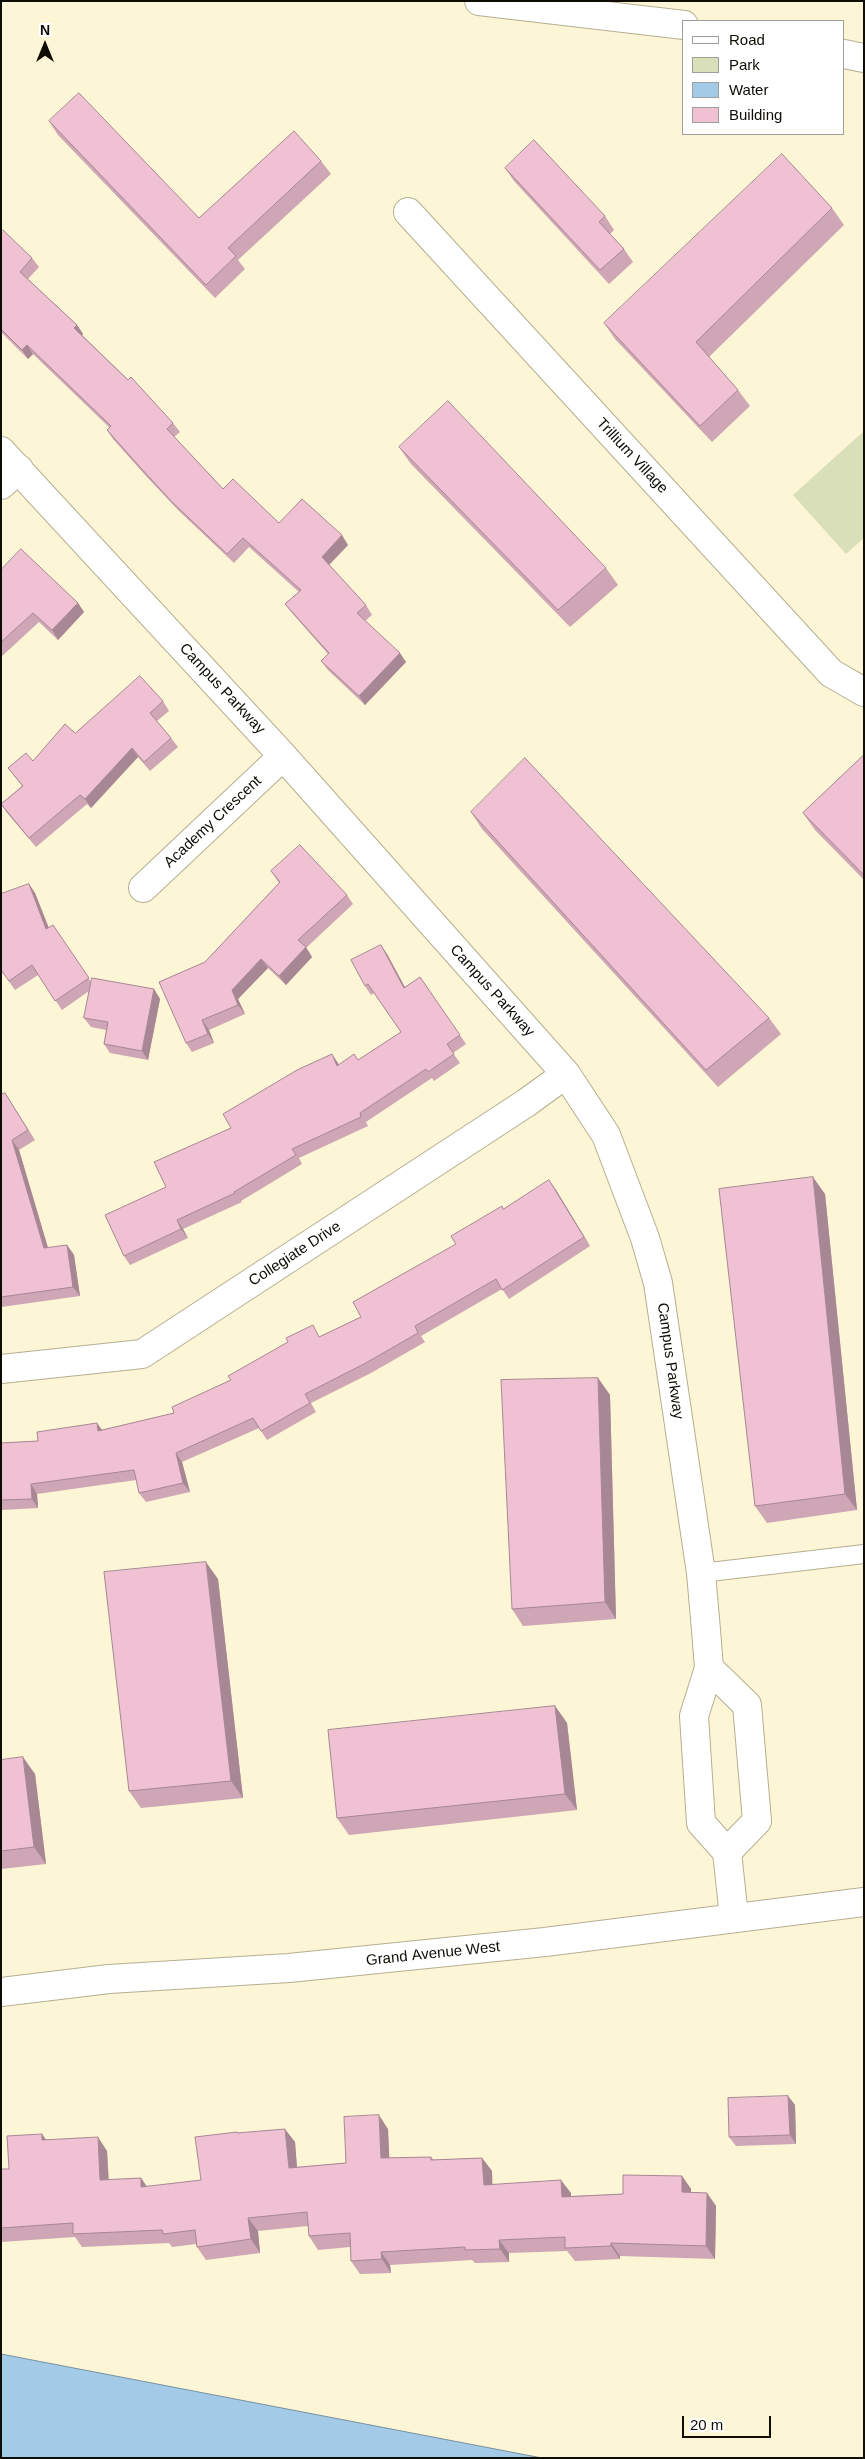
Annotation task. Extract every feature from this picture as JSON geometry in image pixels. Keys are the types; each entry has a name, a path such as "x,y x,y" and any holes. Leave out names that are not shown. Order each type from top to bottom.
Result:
{"street":[{"path":"479,1 682,25"},
{"path":"845,54 864,58"},
{"name":"Trillium Village","path":"408,212 831,673 864,692"},
{"name":"Campus Parkway","path":"7,468 283,756 566,1074 606,1135 645,1238 658,1283 701,1573 709,1668 694,1716 701,1824 727,1852"},
{"name":"Academy Crescent","path":"142,888 283,756"},
{"name":"Collegiate Drive","path":"1,1369 142,1354 526,1104 566,1074"},
{"path":"709,1668 747,1705 757,1820 727,1852 734,1917"},
{"name":"Grand Avenue West","path":"1,1992 109,1979 289,1968 545,1942 864,1902"}],"lane":[{"path":"701,1573 864,1554"}],"green space":[{"path":"864,431 864,538 846,554 793,495"}],"water":[{"path":"1,2354 542,2458 1,2458"}],"building":[{"path":"79,93 199,218 294,131 321,161 228,248 236,256 206,285 49,121"},
{"path":"534,140 605,216 599,222 624,249 600,270 505,168"},
{"path":"782,154 832,208 696,342 738,390 700,426 604,323"},
{"path":"3,230 32,258 20,272 77,325 74,328 128,380 131,377 173,423 167,429 223,489 233,479 279,523 302,499 342,535 322,557 366,605 357,613 400,653 359,696 321,661 329,653 285,604 301,590 243,538 227,554 172,502 139,466 107,430 111,426 27,345 22,350 1,329 1,232"},
{"path":"448,401 606,568 558,610 399,447"},
{"path":"21,549 78,603 52,630 33,613 1,642 1,570"},
{"path":"140,676 163,701 150,713 171,738 144,762 132,748 85,799 80,795 29,838 1,804 23,786 8,768 26,753 33,761 65,724 75,733"},
{"path":"864,755 864,875 803,813"},
{"path":"525,758 769,1018 706,1070 471,812"},
{"path":"300,845 347,895 298,940 306,947 279,976 261,959 232,990 238,1005 202,1020 208,1034 186,1043 159,982 205,962 280,882 271,871"},
{"path":"29,884 46,929 53,925 89,978 55,1001 32,965 9,981 1,970 1,894"},
{"path":"381,945 404,988 420,977 460,1035 447,1044 454,1054 428,1072 426,1069 360,1113 361,1117 292,1149 296,1155 235,1193 177,1220 181,1229 124,1256 105,1215 166,1187 154,1162 231,1128 223,1114 297,1070 332,1054 337,1066 354,1054 358,1060 401,1032 368,984 365,986 351,960"},
{"path":"92,978 154,989 142,1051 104,1044 108,1022 84,1018"},
{"path":"5,1093 28,1130 12,1140 44,1248 67,1245 73,1287 1,1297 1,1095"},
{"path":"813,1177 845,1494 755,1506 719,1189"},
{"path":"549,1180 584,1237 502,1290 496,1279 415,1326 418,1333 364,1364 305,1394 310,1403 261,1431 253,1418 176,1453 183,1483 139,1493 134,1470 31,1484 32,1499 1,1500 1,1443 38,1441 37,1432 97,1423 98,1431 174,1413 172,1407 231,1380 228,1376 288,1342 286,1338 313,1325 319,1337 361,1317 353,1302 456,1244 451,1236 502,1206 503,1209"},
{"path":"598,1378 605,1602 512,1609 501,1380"},
{"path":"206,1562 231,1781 129,1791 104,1572"},
{"path":"555,1706 565,1794 337,1818 328,1730"},
{"path":"23,1757 34,1847 1,1851 1,1760"},
{"path":"788,2096 790,2135 729,2137 728,2098"},
{"path":"379,2115 381,2158 431,2157 431,2160 482,2158 484,2185 561,2180 562,2197 623,2194 623,2175 682,2176 682,2192 707,2193 706,2246 611,2243 611,2246 565,2248 565,2237 499,2240 500,2249 465,2250 465,2247 381,2252 382,2259 351,2261 350,2233 309,2236 307,2212 248,2218 251,2239 197,2247 195,2230 163,2234 162,2230 73,2234 73,2223 1,2228 1,2169 9,2169 7,2136 42,2134 42,2140 98,2137 100,2180 141,2178 141,2187 201,2180 195,2137 237,2132 285,2129 289,2168 346,2163 344,2117"}]}
